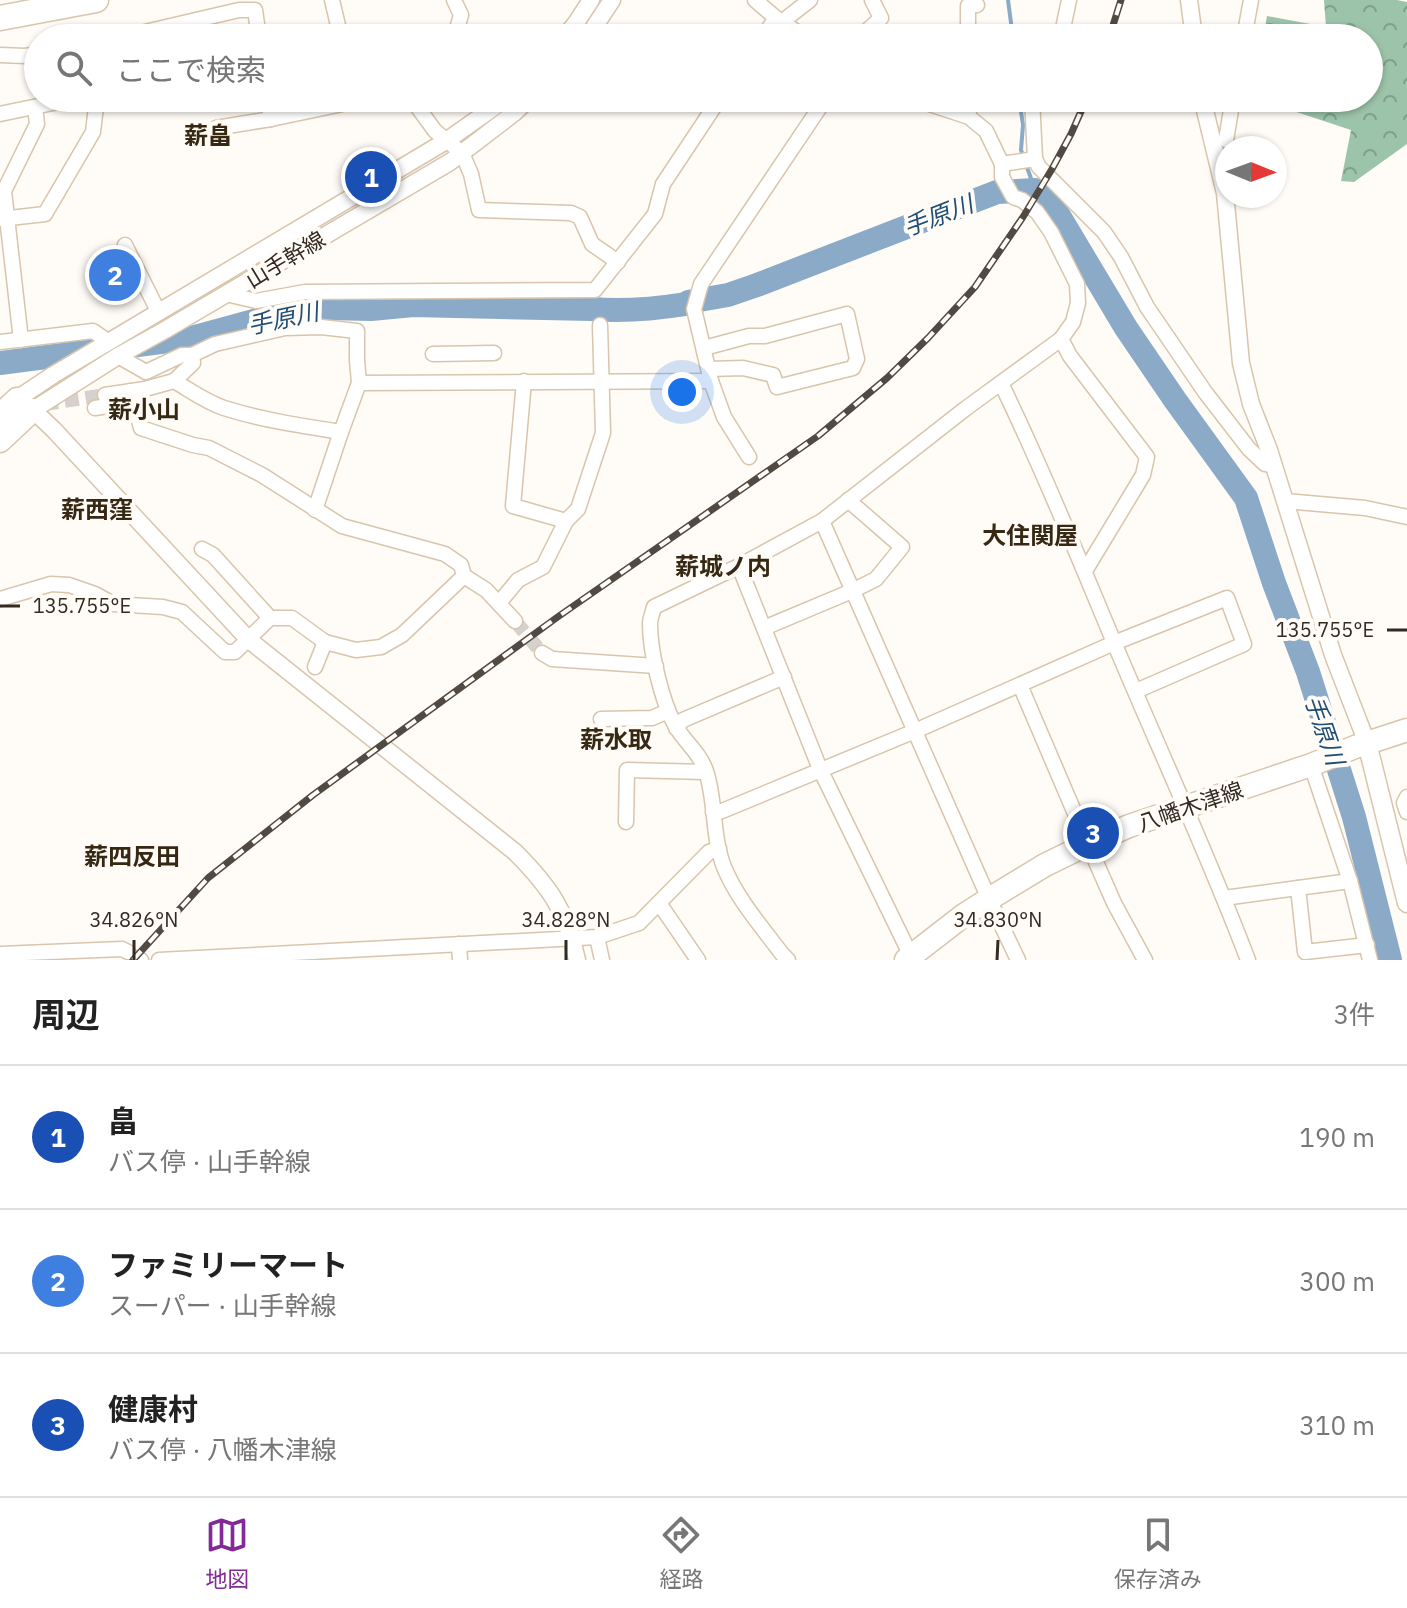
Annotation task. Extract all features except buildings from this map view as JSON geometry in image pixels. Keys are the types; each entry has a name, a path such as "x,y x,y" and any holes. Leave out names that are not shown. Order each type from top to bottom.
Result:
{"highway":[{"path":"0,11 58,0"},
{"path":"0,18 96,0"}],"main road":[{"path":"0,415 17,400"},
{"path":"0,441 17,400"},
{"name":"八幡木津線","path":"908,958 989,899 1045,865 1088,844 1129,826 1407,730"},
{"path":"1361,745 1407,903"}],"street":[{"path":"454,0 461,15 458,24"},
{"path":"574,24 591,0"},
{"path":"596,24 612,0"},
{"path":"755,0 786,24"},
{"path":"776,24 810,0"},
{"path":"872,0 881,18 874,24"},
{"path":"1064,24 1069,0"},
{"path":"1189,0 1192,24"},
{"path":"1247,24 1251,0"},
{"path":"335,1 339,24"},
{"path":"968,24 968,6 977,5"},
{"path":"196,24 239,10 255,10 257,24"},
{"path":"0,55 24,56"},
{"path":"0,114 24,109"},
{"path":"21,340 3,219 4,191 37,124 36,112"},
{"path":"3,219 45,214 93,132 95,112"},
{"path":"270,112 271,119"},
{"path":"216,128 304,112"},
{"path":"421,112 435,131 462,153 471,174 479,210 571,213 580,217 592,244 618,262"},
{"name":"山手幹線","path":"17,400 95,369 126,332 446,141 487,112"},
{"name":"山手幹線","path":"17,400 53,375 165,330 462,153 513,112"},
{"path":"226,294 256,301 305,292 595,290 655,214 663,184 711,112"},
{"path":"749,457 724,417 694,309 701,284 817,112"},
{"path":"954,112 969,117 1017,164 1039,167 1091,217 1121,257 1147,307 1205,392 1249,449 1265,464 1274,465"},
{"path":"969,112 969,117"},
{"path":"788,960 724,868 706,772 698,753 676,728 668,711 656,666 650,622 654,607 822,521 965,409 1061,339 1073,322 1078,303 1077,284 1051,232 1037,212 1013,197 1029,112"},
{"path":"1205,112 1225,193 1241,363 1251,404 1274,465 1361,745"},
{"path":"1227,136 1231,112"},
{"path":"125,245 159,313"},
{"path":"359,383 602,381 710,375 743,368 773,375 777,387 853,368 857,359 847,314 765,336 749,336 704,348"},
{"path":"499,603 518,580 543,567 566,521 578,509 603,433 600,325"},
{"path":"0,342 93,331 146,372 215,344 285,328 321,327 357,331 359,383 315,510"},
{"path":"1061,339 1070,356 1147,457 1143,475 1085,571"},
{"path":"462,382 463,353"},
{"path":"433,354 494,353"},
{"path":"105,395 174,381 193,363 192,355"},
{"path":"174,381 221,407 285,423 341,432"},
{"path":"524,381 513,506 566,521"},
{"path":"1001,383 1085,571 1248,960"},
{"path":"95,408 114,405 131,391"},
{"path":"131,391 141,428 209,448 262,475 342,526 445,554 461,565 464,576 486,590 515,621"},
{"path":"17,400 65,441 249,640 515,852 557,901 573,939 577,960"},
{"path":"764,628 876,579 902,547 848,500"},
{"path":"1285,501 1365,508 1407,517"},
{"path":"822,521 1018,960"},
{"path":"202,549 213,555 270,618"},
{"path":"739,566 820,769 908,958"},
{"path":"0,599 51,584 69,585 113,604 163,607 182,612 225,652 235,652 270,618 292,618 325,642 356,650 381,647 402,635 464,576"},
{"path":"713,812 722,811 915,731 1114,643 1227,598 1244,644 1136,691"},
{"path":"315,667 325,642"},
{"path":"542,653 552,659 656,666"},
{"path":"676,728 683,720 784,677"},
{"path":"1020,685 1114,903 1145,960"},
{"path":"601,719 652,718 668,711"},
{"path":"1298,888 1305,952 1368,953 1350,881 1314,764"},
{"path":"626,822 627,770 706,772"},
{"path":"1407,797 1404,803 1407,812"},
{"path":"168,959 381,954 459,944 597,937 639,923 709,852 719,849"},
{"path":"1224,898 1350,881"},
{"path":"659,903 698,960"},
{"path":"597,937 602,960"},
{"path":"459,944 460,960"},
{"path":"0,954 122,949 135,957"}],"green space":[{"path":"1324,0 1407,2 1407,144 1354,182 1341,181 1351,130 1296,112 1383,112 1383,24 1326,24"},
{"path":"1267,16 1310,24 1266,24"}],"waterway":[{"path":"1008,0 1011,24"},
{"path":"1021,112 1021,150 1035,190"},
{"name":"手原川","path":"0,363 191,338 257,320 327,308 371,309 413,305 616,310 686,304 757,285 997,192 1035,190 1059,216 1126,328 1246,498 1308,672 1354,817 1390,960"}],"tunnel":[{"path":"44,404 105,395"},
{"path":"515,621 542,653"}],"railway":[{"path":"1113,24 1121,0"},
{"path":"133,960 208,878 313,795 559,616 818,436 887,378 975,287 1023,217 1081,112"}],"place":[{"name":"畠","path":"371,177"},
{"name":"ファミリーマート","path":"115,275"},
{"name":"健康村","path":"1093,833"}],"district":[{"name":"薪畠","path":"208,135"},
{"name":"薪小山","path":"144,409"},
{"name":"薪西窪","path":"97,509"},
{"name":"大住関屋","path":"1030,535"},
{"name":"薪城ノ内","path":"723,566"},
{"name":"薪水取","path":"616,739"},
{"name":"薪四反田","path":"132,856"}]}
